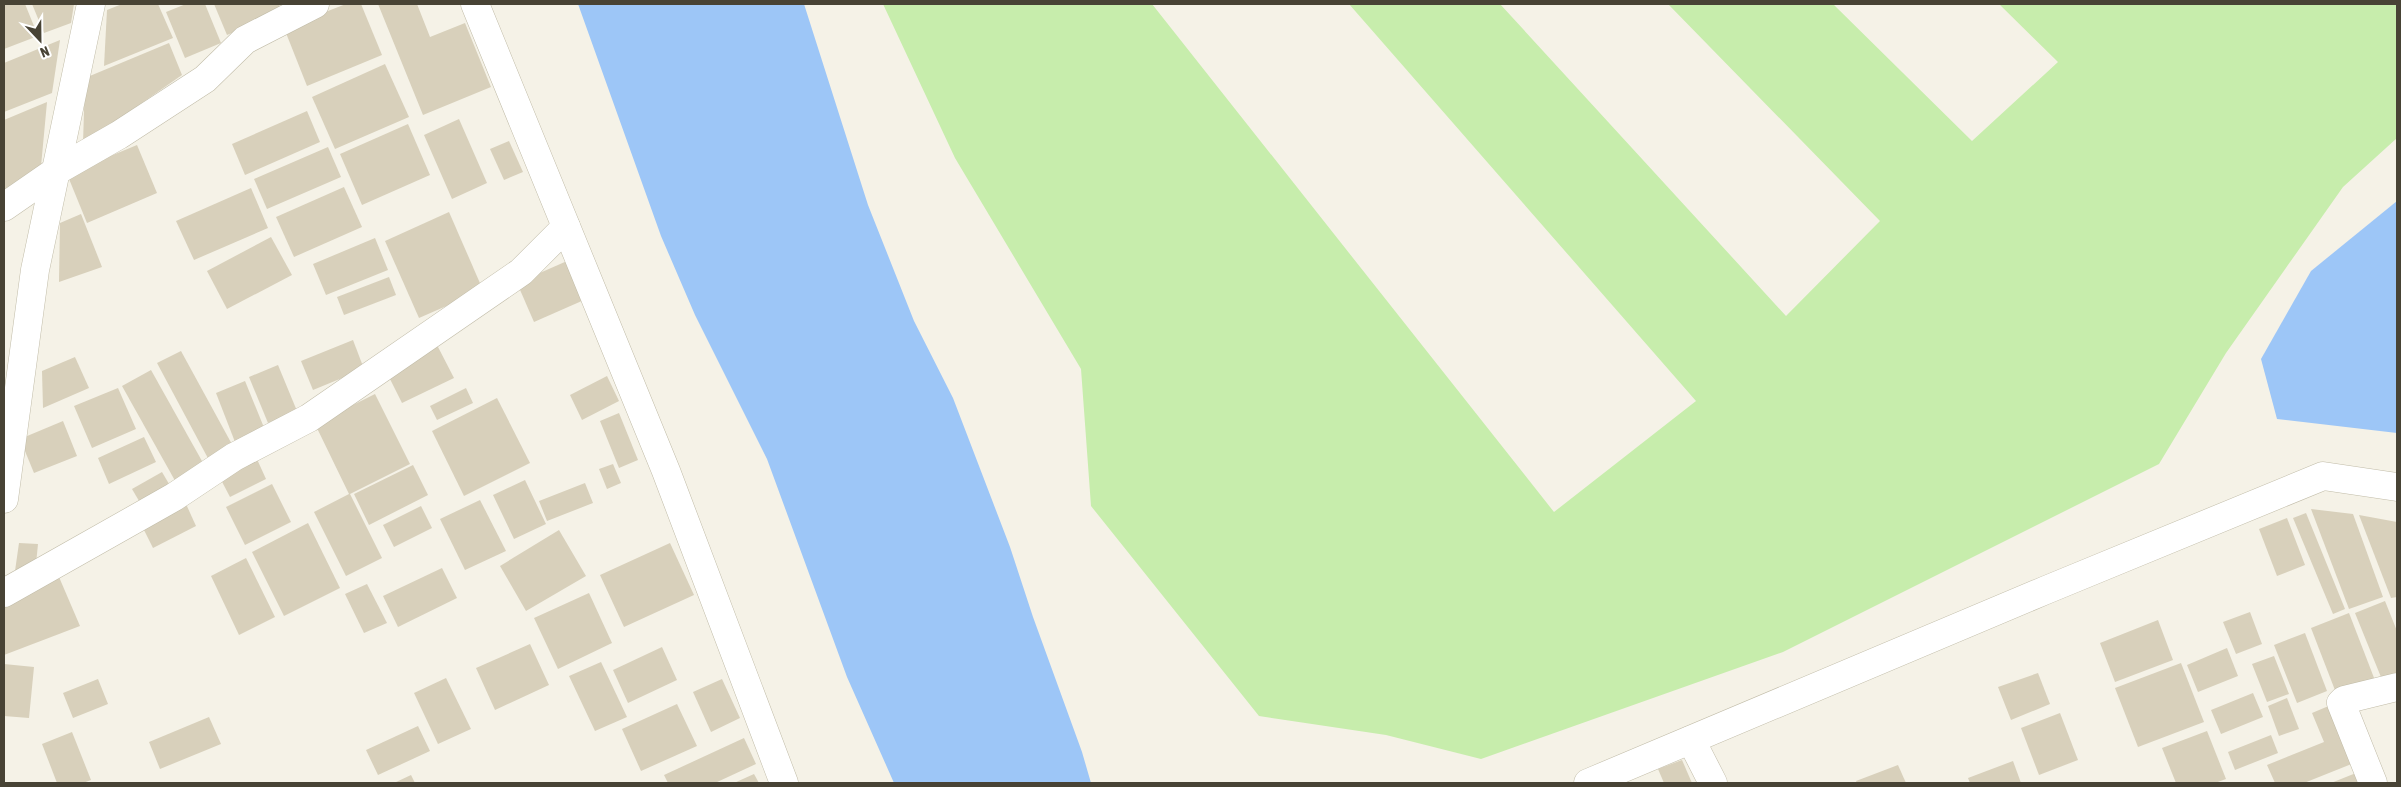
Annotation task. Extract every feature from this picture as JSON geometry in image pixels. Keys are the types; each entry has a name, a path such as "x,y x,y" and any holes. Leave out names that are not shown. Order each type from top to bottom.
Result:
{"street":[{"path":"4,498 35,270 91,4"},
{"path":"4,207 56,171 119,135 205,79 245,40 315,4"},
{"path":"474,4 666,472 784,783"},
{"path":"4,593 174,497 234,457 309,418 521,272 566,227"},
{"path":"1588,783 2036,594 2324,476 2397,487"},
{"path":"2373,783 2341,703 2344,700 2397,687"},
{"path":"1691,740 1713,783"}],"green space":[{"path":"883,4 1152,4 1554,512 1696,401 1349,4 1500,4 1786,316 1880,221 1668,4 1833,4 1972,141 2058,62 1999,4 2397,4 2397,138 2343,187 2226,353 2159,464 1783,652 1481,759 1386,735 1259,716 1091,506 1081,369 955,158"}],"water":[{"path":"578,4 804,4 868,205 914,321 953,398 1010,547 1082,752 1091,783 894,783 847,677 767,459 695,315 661,236"},
{"path":"2397,201 2397,433 2277,419 2261,359 2311,271"}],"building":[{"path":"4,4 25,4 38,36 4,49"},
{"path":"32,4 74,4 71,23 44,33"},
{"path":"122,4 158,4 173,38 104,66 107,10"},
{"path":"186,4 205,4 221,43 185,58 166,12"},
{"path":"214,4 279,4 282,12 227,35"},
{"path":"346,4 361,4 382,55 307,86 284,28"},
{"path":"378,4 417,4 430,37 465,23 491,87 423,115"},
{"path":"60,40 52,93 4,112 4,63"},
{"path":"169,43 182,75 83,144 85,78"},
{"path":"385,64 409,117 335,149 312,97"},
{"path":"47,102 40,177 4,192 4,120"},
{"path":"307,111 320,142 245,175 232,144"},
{"path":"459,119 487,183 452,199 424,135"},
{"path":"408,124 430,175 362,205 340,154"},
{"path":"509,141 523,172 504,180 490,149"},
{"path":"137,145 157,193 87,223 67,174"},
{"path":"328,147 341,177 267,209 254,179"},
{"path":"344,187 362,227 294,257 276,217"},
{"path":"251,188 268,228 194,260 176,221"},
{"path":"449,212 483,290 419,318 385,241"},
{"path":"81,214 102,267 59,282 60,223"},
{"path":"271,237 292,275 227,309 207,271"},
{"path":"375,238 388,270 326,295 313,264"},
{"path":"567,261 584,300 534,322 517,283"},
{"path":"389,277 396,295 344,315 337,297"},
{"path":"353,340 364,369 313,390 301,361"},
{"path":"437,345 454,378 402,403 386,371"},
{"path":"181,351 234,448 210,462 157,363"},
{"path":"75,357 89,388 43,408 42,371"},
{"path":"278,365 297,411 268,423 249,377"},
{"path":"151,370 207,470 178,486 122,386"},
{"path":"607,376 619,401 582,420 570,395"},
{"path":"245,381 265,430 235,442 216,393"},
{"path":"118,388 136,429 92,448 74,406"},
{"path":"466,388 473,403 437,420 430,406"},
{"path":"375,394 410,464 350,494 382,558 346,576 314,512 349,494 315,424"},
{"path":"497,398 530,463 464,496 432,431"},
{"path":"619,413 638,460 619,468 600,421"},
{"path":"63,421 77,456 34,473 20,439"},
{"path":"144,437 156,462 109,484 98,458"},
{"path":"256,457 266,479 230,497 219,476"},
{"path":"613,464 621,483 607,489 599,469"},
{"path":"413,465 428,495 369,525 354,494"},
{"path":"162,472 172,489 142,506 132,489"},
{"path":"525,480 546,524 514,539 493,495"},
{"path":"585,483 593,503 547,521 539,501"},
{"path":"272,484 291,522 245,545 226,507"},
{"path":"480,500 506,551 465,570 440,519"},
{"path":"186,504 196,526 153,548 142,526"},
{"path":"421,506 432,528 394,547 383,525"},
{"path":"2311,509 2353,514 2383,597 2349,609"},
{"path":"2306,513 2345,609 2333,614 2293,518"},
{"path":"2359,515 2397,522 2397,597 2391,598"},
{"path":"2287,518 2305,565 2277,576 2259,529"},
{"path":"308,523 340,588 284,616 252,552"},
{"path":"559,530 586,576 526,611 500,566"},
{"path":"19,543 38,544 35,574 13,585"},
{"path":"670,543 694,595 624,627 600,575"},
{"path":"246,558 275,617 239,635 211,576"},
{"path":"442,568 457,598 398,627 383,596"},
{"path":"59,577 80,626 4,655 5,602"},
{"path":"367,584 387,623 364,633 345,594"},
{"path":"589,593 612,643 558,669 534,618"},
{"path":"2385,601 2397,631 2397,682 2385,687 2355,613"},
{"path":"2250,612 2262,644 2236,654 2223,622"},
{"path":"2349,613 2376,683 2338,698 2311,628"},
{"path":"2158,620 2173,660 2115,682 2100,643"},
{"path":"2305,633 2327,691 2297,703 2274,645"},
{"path":"530,644 549,685 495,710 476,668"},
{"path":"662,647 677,680 628,703 613,670"},
{"path":"2227,648 2238,676 2198,692 2187,665"},
{"path":"2274,656 2289,694 2267,702 2252,664"},
{"path":"601,662 627,717 595,731 569,676"},
{"path":"2181,663 2204,722 2138,747 2115,688"},
{"path":"4,664 34,667 29,718 4,716"},
{"path":"2038,673 2050,704 2011,720 1998,687"},
{"path":"446,678 471,729 438,744 414,693"},
{"path":"98,679 108,704 73,718 63,693"},
{"path":"722,679 740,718 711,732 693,692"},
{"path":"2253,693 2263,717 2221,734 2211,710"},
{"path":"2287,698 2299,729 2279,736 2268,706"},
{"path":"677,704 697,746 641,771 622,729"},
{"path":"2331,705 2354,763 2304,783 2275,783 2267,765 2324,742 2312,713"},
{"path":"2060,713 2078,760 2039,775 2021,728"},
{"path":"209,717 221,744 160,769 149,742"},
{"path":"418,726 430,751 378,775 366,750"},
{"path":"2207,731 2226,779 2215,783 2176,783 2162,748"},
{"path":"72,732 91,780 83,783 57,783 42,744"},
{"path":"2271,735 2278,753 2235,770 2228,752"},
{"path":"744,738 756,764 715,783 668,783 664,775"},
{"path":"1682,760 1692,783 1664,783 1658,769"},
{"path":"2013,761 2021,783 1970,783 1968,778"},
{"path":"1898,765 1906,783 1857,783 1856,781"},
{"path":"2356,773 2360,783 2331,783"},
{"path":"754,774 759,783 734,783"},
{"path":"411,775 415,783 394,783"}]}
